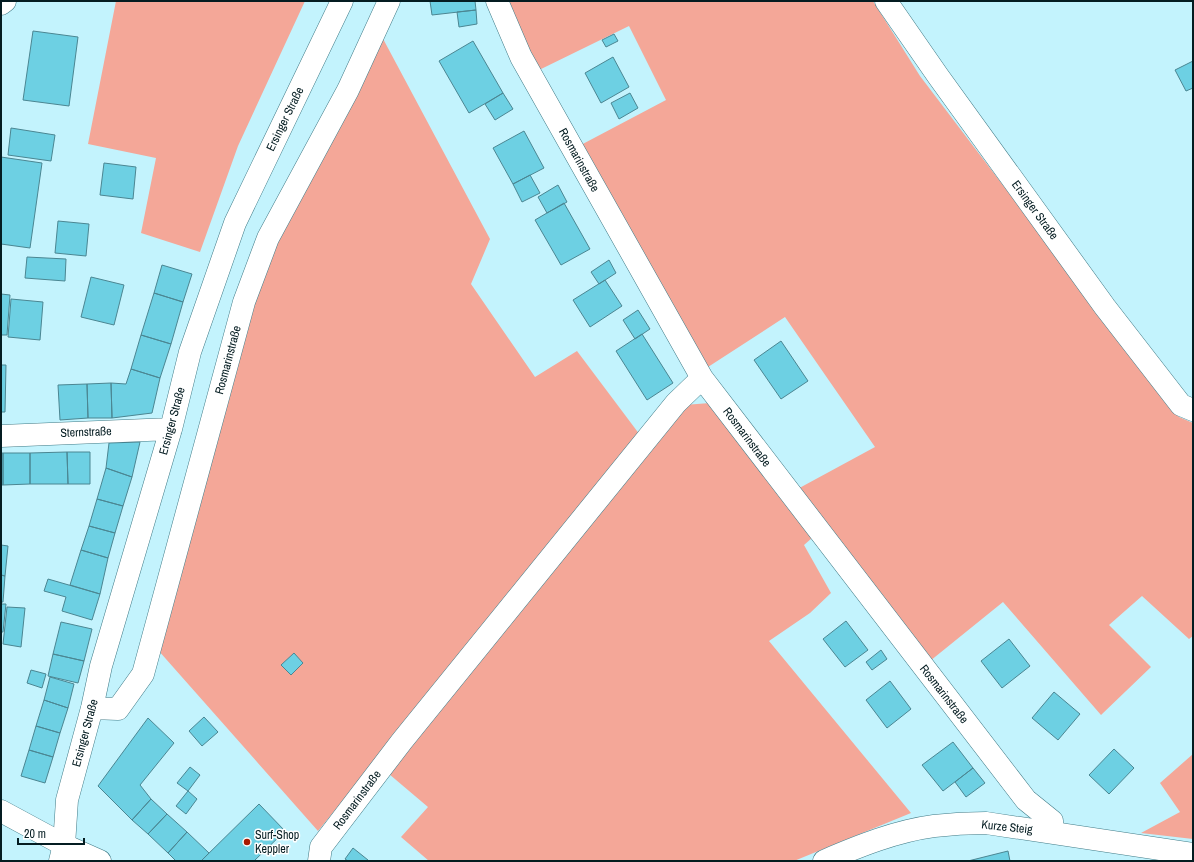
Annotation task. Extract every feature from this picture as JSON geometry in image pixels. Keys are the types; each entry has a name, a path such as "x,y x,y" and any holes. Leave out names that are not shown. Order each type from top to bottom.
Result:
{"street":[{"path":"1,4 5,1"},
{"name":"Ersinger Straße","path":"62,853 67,800 92,708 101,666 171,429 190,352 235,223 342,1"},
{"name":"Rosmarinstraße","path":"92,708 118,709 143,674 244,302 268,238 348,90 389,1"},
{"name":"Rosmarinstraße","path":"498,1 521,57 702,378 1026,800 1052,820 1054,832"},
{"name":"Ersinger Straße","path":"886,1 938,76 1105,307 1181,405 1193,410"},
{"name":"Rosmarinstraße","path":"319,861 321,847 402,741 676,403 702,378"},
{"name":"Sternstraße","path":"1,436 171,429"},
{"path":"1,811 62,853 100,861"},
{"name":"Kurze Steig","path":"824,861 886,837 932,826 958,823 986,823 1054,832 1164,851 1193,854"}],"shaded area":[{"path":"116,1 305,1 238,146 200,252 141,233 156,158 88,144"},
{"path":"505,1 873,1 920,76 1179,417 1193,423 1193,636 1189,639 1142,596 1109,625 1151,667 1101,715 1003,602 930,661 792,492 875,447 785,317 708,367 577,147 666,100 629,26 537,71"},
{"path":"381,35 490,239 471,284 535,377 577,351 640,435 318,831 158,650 271,244"},
{"path":"710,403 812,538 804,545 831,593 810,613 769,641 911,813 794,861 429,861 401,837 428,807 389,774 684,405"},
{"path":"1193,754 1193,839 1141,833 1180,812 1160,783"}],"building":[{"path":"430,1 475,1 476,10 432,15"},
{"path":"476,10 477,24 459,27 457,12"},
{"path":"33,31 78,37 69,106 23,100"},
{"path":"614,34 618,41 606,47 602,40"},
{"path":"473,41 503,93 469,113 439,61"},
{"path":"613,57 629,87 601,103 585,73"},
{"path":"1193,61 1193,88 1186,91 1175,70"},
{"path":"503,93 513,109 495,120 485,104"},
{"path":"630,93 638,108 619,119 611,103"},
{"path":"11,128 55,135 51,161 8,155"},
{"path":"524,131 544,168 513,184 493,148"},
{"path":"1,157 42,163 30,248 1,244"},
{"path":"104,163 136,167 133,199 100,195"},
{"path":"530,175 540,193 522,202 513,184"},
{"path":"558,185 567,202 547,213 538,197"},
{"path":"564,203 590,249 561,265 535,220"},
{"path":"58,221 89,224 86,256 55,253"},
{"path":"27,257 66,259 65,281 25,278"},
{"path":"609,260 616,273 599,284 591,272"},
{"path":"162,265 192,274 183,302 154,293"},
{"path":"91,277 124,285 114,325 81,317"},
{"path":"605,280 622,306 590,327 573,300"},
{"path":"154,293 183,302 171,344 141,335"},
{"path":"1,294 10,295 7,335 1,335"},
{"path":"11,299 43,302 40,340 8,337"},
{"path":"638,310 650,329 635,339 623,320"},
{"path":"642,334 673,383 647,400 616,351"},
{"path":"141,335 171,344 160,378 131,369"},
{"path":"781,341 808,381 781,399 754,360"},
{"path":"1,365 6,365 5,412 1,412"},
{"path":"131,369 160,378 152,413 112,418 111,383 126,384"},
{"path":"111,383 112,418 88,418 87,384"},
{"path":"87,384 88,418 60,420 58,385"},
{"path":"140,442 132,477 106,468 109,443"},
{"path":"67,452 68,484 30,484 30,453"},
{"path":"67,452 90,452 90,484 68,484"},
{"path":"1,453 3,453 3,485 1,485"},
{"path":"3,453 30,453 30,484 3,485"},
{"path":"106,468 132,477 123,506 97,499"},
{"path":"97,499 123,506 115,533 89,526"},
{"path":"89,526 115,533 108,558 81,550"},
{"path":"1,545 8,546 5,576 1,575"},
{"path":"81,550 108,558 100,594 70,585"},
{"path":"1,575 5,576 3,602 1,602"},
{"path":"48,579 100,594 92,620 62,611 66,597 44,591"},
{"path":"1,604 6,604 3,632 1,632"},
{"path":"7,607 25,608 21,647 3,644"},
{"path":"846,621 868,650 845,667 823,639"},
{"path":"61,622 92,629 84,661 53,654"},
{"path":"1009,639 1030,666 1002,688 981,661"},
{"path":"881,650 887,659 872,670 866,662"},
{"path":"294,653 303,663 291,675 281,665"},
{"path":"53,654 84,661 78,683 48,676"},
{"path":"31,670 46,674 42,688 27,683"},
{"path":"50,677 74,684 68,708 44,700"},
{"path":"890,681 911,709 887,728 866,700"},
{"path":"1054,692 1080,714 1058,740 1032,718"},
{"path":"44,700 68,708 60,733 36,726"},
{"path":"204,717 218,732 202,746 189,731"},
{"path":"148,718 174,743 140,785 151,799 132,820 98,786"},
{"path":"36,726 60,733 53,757 29,750"},
{"path":"953,742 973,768 943,791 922,765"},
{"path":"1114,749 1134,768 1109,794 1089,775"},
{"path":"29,750 53,757 45,783 21,776"},
{"path":"190,767 200,775 188,791 177,783"},
{"path":"973,768 985,783 966,797 955,782"},
{"path":"188,791 197,799 186,814 176,806"},
{"path":"151,799 167,814 148,834 132,820"},
{"name":"Surf-Shop Keppler","path":"259,804 285,831 254,861 201,861"},
{"path":"167,814 187,832 168,853 148,834"},
{"path":"187,832 209,853 201,861 176,861 168,853"},
{"path":"353,848 368,860 348,861 345,859"},
{"path":"1008,851 1010,861 968,861"}],"place":[{"name":"Surf-Shop Keppler","path":"247,842"}]}
